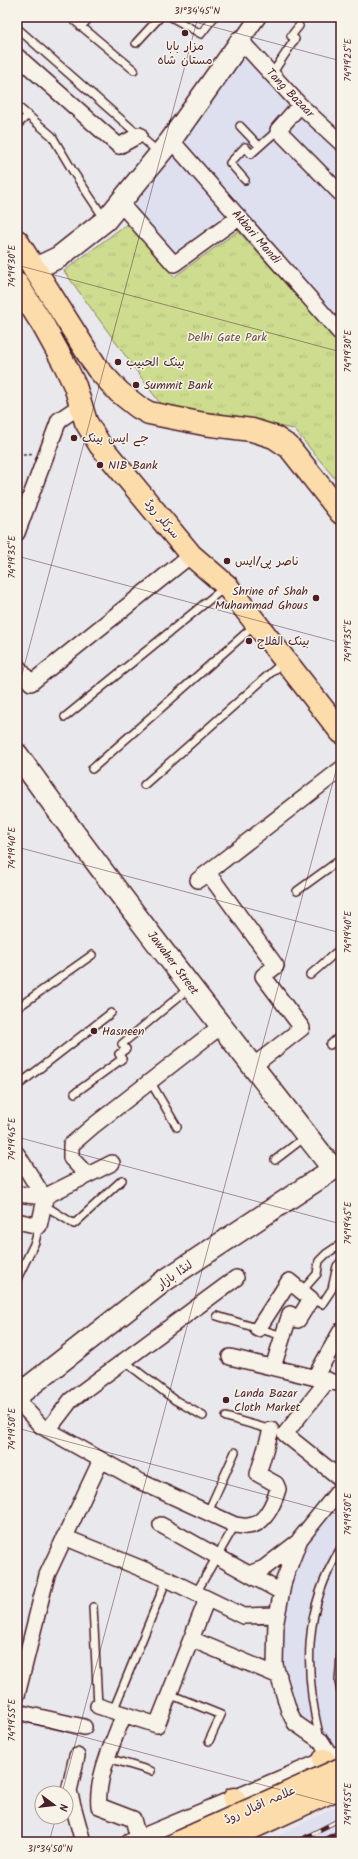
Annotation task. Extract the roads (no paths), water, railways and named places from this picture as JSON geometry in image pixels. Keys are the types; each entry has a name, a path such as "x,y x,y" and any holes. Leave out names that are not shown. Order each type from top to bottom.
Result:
{"main road":[{"path":"17,241 97,368 119,392 138,407 149,413 204,424 252,430 274,437 289,447 341,513"},
{"name":"سرکلر روڈ","path":"17,284 43,325 77,396 86,422 100,445 191,555 227,586 255,625 341,732"},
{"path":"77,396 85,376 97,368"},
{"path":"332,1756 341,1792"},
{"name":"علامہ اقبال روڈ","path":"179,1842 332,1756"},
{"name":"علامہ اقبال روڈ","path":"222,1842 341,1792"},
{"path":"234,1799 245,1841"}],"street":[{"path":"34,269 59,257 106,220 166,147 258,17"},
{"name":"Tang Bazaar","path":"241,41 300,105 341,143"},
{"path":"17,56 119,146 139,135"},
{"path":"300,105 278,130 341,194"},
{"name":"Akbari Mandi","path":"166,147 239,217 341,334"},
{"path":"120,202 174,264 239,217"},
{"path":"17,533 59,420 77,396"},
{"path":"17,666 31,683 191,555"},
{"name":"Jawaher Street","path":"17,754 49,800 191,987 307,1136 337,1167"},
{"path":"253,1066 302,1028 263,976 276,966 203,877 341,769"},
{"path":"86,1175 71,1158 71,1145 150,1081 222,1026"},
{"path":"17,1154 44,1201 39,1226 17,1221"},
{"path":"17,1194 44,1201 86,1175 112,1162"},
{"name":"لنڈا بازار","path":"20,1390 54,1369 164,1281 337,1167"},
{"path":"48,1430 72,1400 236,1278"},
{"path":"258,1329 289,1281 306,1295 298,1320 290,1314 273,1367"},
{"path":"20,1390 28,1413 41,1426 137,1480 235,1525 248,1526 259,1523 269,1511 276,1498 278,1489 276,1484 258,1474 278,1432 328,1380 341,1331"},
{"path":"230,1357 328,1380"},
{"path":"278,1432 341,1479"},
{"path":"17,1695 47,1575 101,1460"},
{"path":"249,1574 264,1568 299,1541 341,1488"},
{"path":"161,1525 281,1592"},
{"path":"64,1536 167,1579 243,1616 277,1615"},
{"path":"119,1712 98,1794 99,1806 133,1819 134,1840 234,1799 332,1756 295,1723 275,1665 277,1615 281,1592 299,1541"},
{"path":"98,1706 157,1725 191,1639 202,1596"},
{"path":"191,1639 279,1676"},
{"path":"17,1712 84,1727"},
{"path":"77,1756 68,1791 84,1842"},
{"path":"245,1841 341,1792"}],"lane":[{"path":"70,17 134,70"},
{"path":"82,27 90,17"},
{"path":"136,43 160,17"},
{"path":"171,17 201,34 214,17"},
{"path":"272,74 295,39 291,36 299,26"},
{"path":"17,28 139,135 166,147"},
{"path":"17,106 52,136 74,173 106,220"},
{"path":"17,125 28,115"},
{"path":"240,126 259,146"},
{"path":"245,180 230,163 245,147 251,154 278,130"},
{"path":"65,717 227,586"},
{"path":"92,769 255,625"},
{"path":"144,785 284,660"},
{"path":"296,891 341,859"},
{"path":"310,975 341,948"},
{"path":"17,1008 92,955"},
{"path":"75,1093 122,1059 119,1054 126,1049 122,1044 191,987"},
{"path":"17,1086 111,1013"},
{"path":"330,1046 341,1036"},
{"path":"150,1081 177,1127"},
{"path":"275,1160 307,1136"},
{"path":"44,1201 74,1224 122,1180"},
{"path":"17,1278 35,1242 39,1226"},
{"path":"341,1244 326,1254 319,1261 317,1274 306,1295 322,1304 332,1289 337,1266 341,1262"},
{"path":"217,1316 282,1336"},
{"path":"124,1361 175,1400 203,1416"},
{"path":"226,1417 278,1432"},
{"path":"208,1512 235,1452"},
{"path":"202,1596 217,1556 235,1525"},
{"path":"332,1756 314,1715 309,1678 312,1625 321,1585 341,1548"},
{"path":"119,1712 167,1579"},
{"path":"93,1608 98,1706"},
{"path":"341,1654 339,1682 341,1692"},
{"path":"169,1694 221,1715 209,1741"},
{"path":"108,1758 151,1771"}],"railway":[{"path":"296,1842 341,1819"},
{"path":"319,1842 341,1831"}],"place":[{"name":"مزار بابا مستان شاہ","path":"185,33"},
{"name":"بينک الحبيب","path":"118,362"},
{"name":"Summit Bank","path":"136,385"},
{"name":"جے ایس بینک","path":"74,438"},
{"name":"NIB Bank","path":"100,465"},
{"name":"ناصر پی/ایس","path":"227,561"},
{"name":"Shrine of Shah Muhammad Ghous","path":"316,598"},
{"name":"بینک الفلاح","path":"249,641"},
{"name":"Hasneen","path":"94,1031"},
{"name":"Landa Bazar Cloth Market","path":"226,1400"}],"park label":[{"name":"Delhi Gate Park","path":"227,337"}]}
